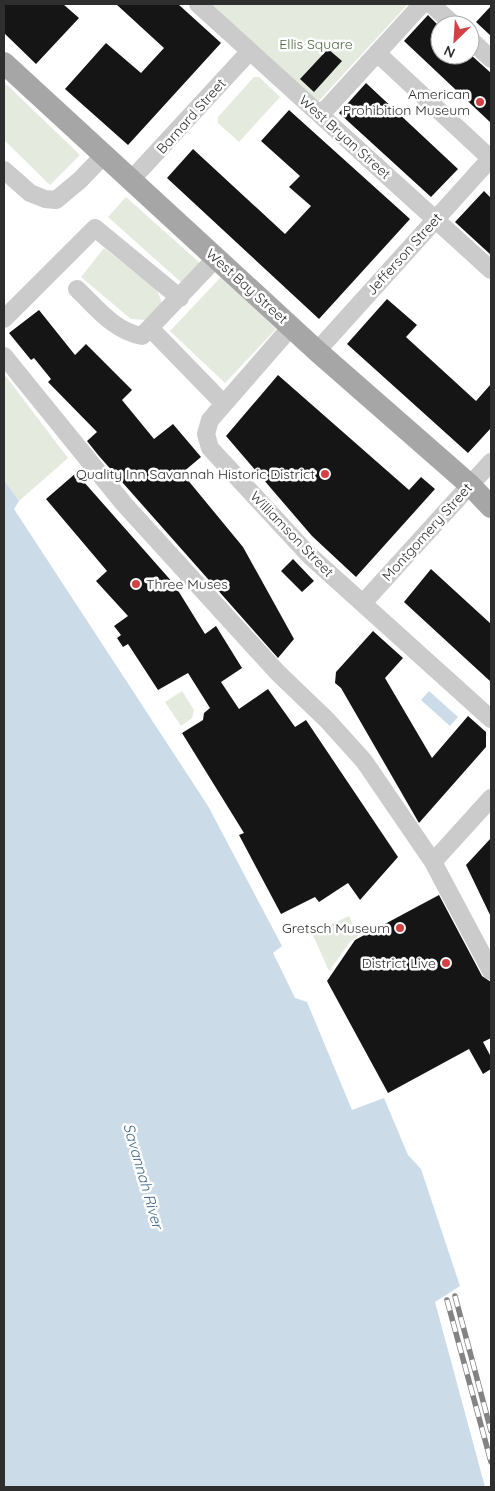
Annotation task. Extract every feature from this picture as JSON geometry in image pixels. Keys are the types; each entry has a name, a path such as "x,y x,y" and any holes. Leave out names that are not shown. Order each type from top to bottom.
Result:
{"main road":[{"name":"West Bay Street","path":"4,64 105,154 317,351 470,485 491,507"}],"street":[{"name":"West Bryan Street","path":"198,4 491,270"},
{"path":"318,113 327,108 422,4"},
{"path":"431,4 443,15"},
{"path":"480,49 491,59"},
{"name":"Barnard Street","path":"131,180 250,51"},
{"path":"377,53 491,158"},
{"path":"4,170 30,193 45,200 56,200 80,180 105,154"},
{"name":"Jefferson Street","path":"317,351 491,158"},
{"path":"4,320 95,228 180,298"},
{"path":"77,289 127,333 142,336 216,258"},
{"name":"Williamson Street","path":"292,327 210,420 206,434 210,448 291,537 491,719"},
{"path":"150,328 224,403"},
{"path":"4,356 124,504 278,673 327,720 364,762 433,862 491,970"},
{"name":"Montgomery Street","path":"363,603 491,462"},
{"path":"433,862 491,798"}],"green space":[{"name":"Ellis Square","path":"210,4 408,4 318,102"},
{"path":"254,77 259,77 280,97 239,142 218,123 218,117"},
{"path":"4,82 80,155 50,185 4,140"},
{"path":"126,197 201,264 183,284 108,217"},
{"path":"104,248 157,290 162,303 146,320 131,319 81,277"},
{"path":"221,277 276,329 225,383 170,331"},
{"path":"4,374 68,458 19,501 4,480"},
{"path":"182,691 194,710 192,718 181,726 165,702"},
{"path":"349,916 358,936 350,942 329,971 312,933"}],"water":[{"name":"Savannah River","path":"4,480 19,501 14,509 208,806 282,946 273,953 295,998 307,1002 352,1110 384,1098 408,1155 421,1169 460,1286 435,1302 485,1487 4,1487"},
{"path":"429,691 458,717 450,726 421,700"}],"building":[{"path":"4,4 63,4 79,18 36,64 4,33"},
{"path":"116,4 178,4 221,43 128,145 65,89 106,43 141,73 164,48"},
{"path":"491,6 491,36 480,26 480,18"},
{"name":"American Prohibition Museum","path":"428,15 430,17 430,65 480,65 480,63 491,73 491,123 404,41"},
{"path":"328,49 342,61 314,92 300,79"},
{"path":"366,83 458,169 431,197 339,113"},
{"path":"289,110 410,219 319,319 167,178 193,149 285,234 311,206 289,187 300,176 261,141"},
{"path":"484,191 491,198 491,255 455,222"},
{"path":"387,299 417,325 406,337 476,401 491,384 491,428 468,453 347,344"},
{"path":"39,310 75,355 86,344 132,390 122,400 154,439 173,424 201,457 182,473 243,547 294,639 278,658 99,456 87,441 97,432 48,382 51,379 34,358 31,360 9,333"},
{"name":"Quality Inn Savannah Historic District","path":"278,375 409,490 421,477 435,489 356,577 312,536 226,436"},
{"path":"76,473 174,584 205,634 216,626 242,668 221,682 239,709 268,689 295,727 306,720 398,857 360,900 348,883 319,902 315,897 281,914 239,835 244,833 182,733 203,720 204,713 210,708 188,673 158,690 128,644 123,647 117,638 121,635 114,626 128,616 96,581 107,571 46,499"},
{"path":"293,559 314,581 302,592 281,571"},
{"path":"431,569 491,624 491,682 404,602"},
{"path":"373,631 403,658 385,678 432,758 468,716 486,732 486,747 419,823 341,688 335,683 336,672"},
{"path":"491,838 491,917 466,865"},
{"name":"District Live","path":"439,895 482,976 491,982 491,1038 483,1042 491,1057 491,1069 483,1074 469,1049 388,1093 327,981 355,940"}],"railway":[{"path":"455,1296 491,1431"},
{"path":"447,1300 491,1462"}],"place":[{"name":"American Prohibition Museum","path":"480,102"},
{"name":"Quality Inn Savannah Historic District","path":"325,474"},
{"name":"Three Muses","path":"136,584"},
{"name":"Gretsch Museum","path":"400,928"},
{"name":"District Live","path":"446,963"}]}
